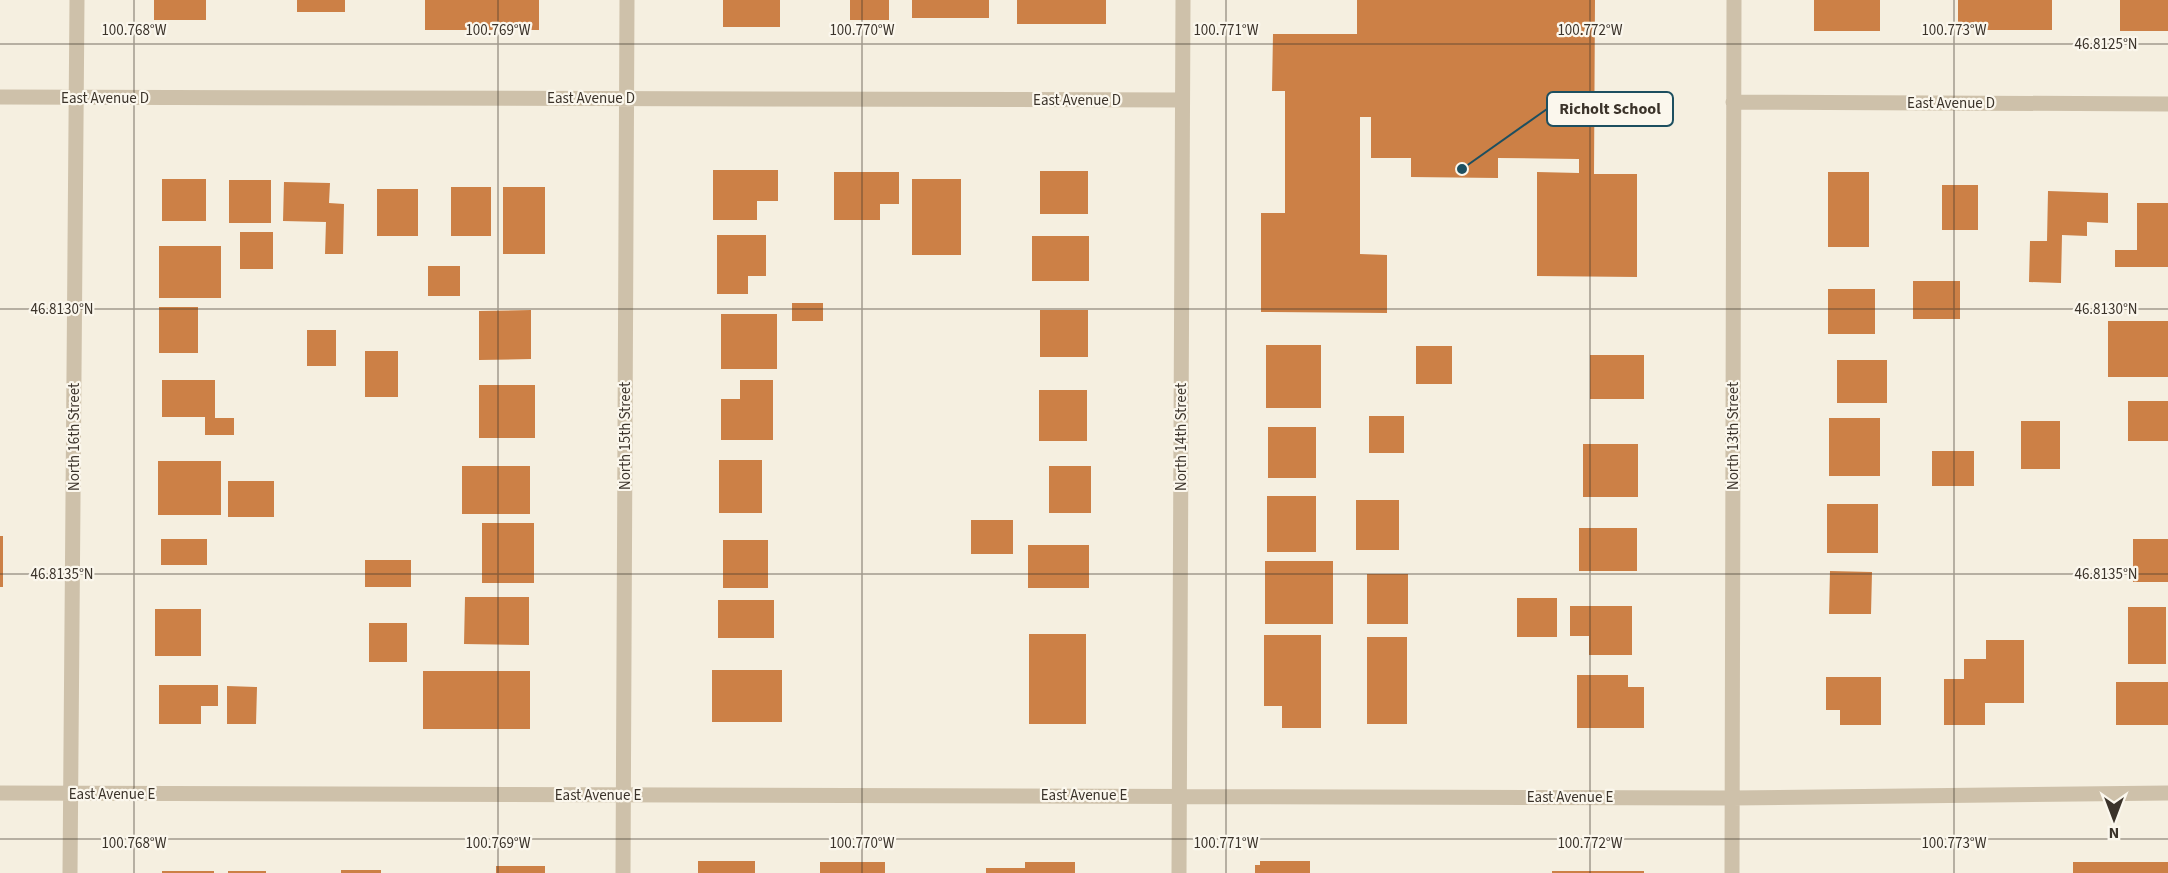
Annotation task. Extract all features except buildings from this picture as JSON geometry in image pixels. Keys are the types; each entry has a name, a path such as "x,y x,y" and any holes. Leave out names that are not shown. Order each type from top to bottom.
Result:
{"street":[{"name":"North 16th Street","path":"70,873 76,0"},
{"name":"North 15th Street","path":"623,873 627,0"},
{"name":"North 14th Street","path":"1179,873 1183,0"},
{"name":"North 13th Street","path":"1732,873 1734,0"},
{"name":"East Avenue D","path":"0,97 1182,100"},
{"name":"East Avenue D","path":"1734,102 2168,104"},
{"name":"East Avenue E","path":"0,793 1732,798 2168,793"}],"place":[{"name":"Richolt School","path":"1462,169"}]}
